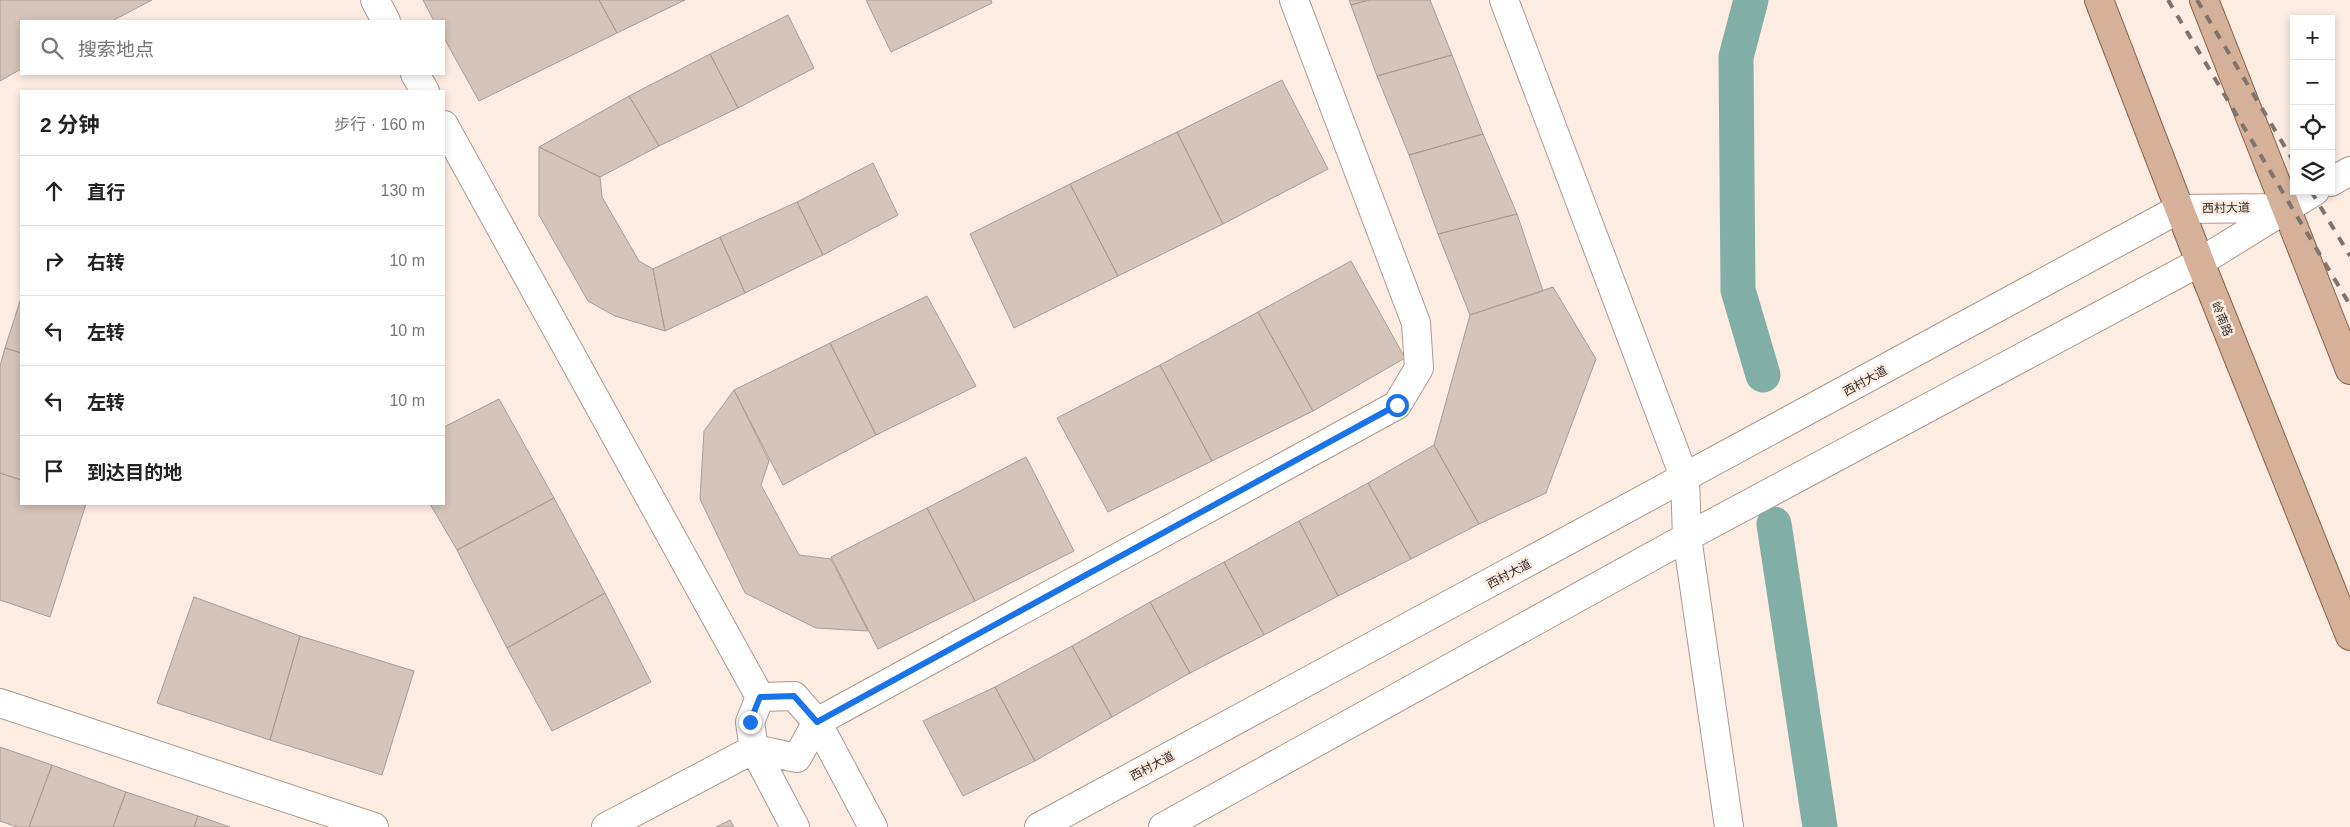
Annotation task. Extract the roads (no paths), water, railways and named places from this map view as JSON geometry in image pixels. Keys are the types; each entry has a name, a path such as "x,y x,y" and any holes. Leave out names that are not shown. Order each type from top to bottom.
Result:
{"main road":[{"name":"岭南路","path":"2099,0 2179,209 2350,636"},
{"path":"2204,0 2350,370"}],"street":[{"path":"375,0 385,20"},
{"path":"606,827 754,749 796,758 817,722 1397,405 1419,368 1416,323 1294,0"},
{"path":"1504,0 1685,479 1688,537 1729,827"},
{"path":"416,75 424,90"},
{"path":"445,127 760,697"},
{"path":"2335,180 2350,171"},
{"path":"2286,208 2307,195"},
{"name":"西村大道","path":"1040,827 1685,479 2179,209 2286,208"},
{"name":"西村大道","path":"1162,827 1688,537 2200,262 2286,208"},
{"path":"760,697 794,696 817,722 873,827"},
{"path":"760,697 750,722 754,749 795,827"},
{"path":"0,703 374,827"}],"waterway":[{"path":"1751,0 1736,57 1738,290 1763,375"},
{"path":"1774,524 1820,827"}],"railway":[{"path":"2168,0 2350,305"},
{"path":"2197,0 2290,155"},
{"path":"2313,195 2350,256"}]}
